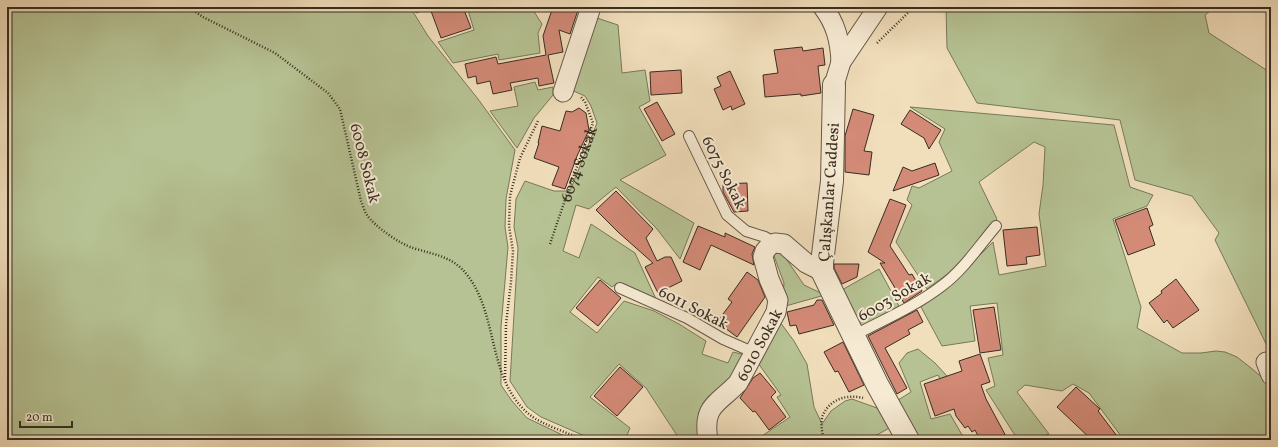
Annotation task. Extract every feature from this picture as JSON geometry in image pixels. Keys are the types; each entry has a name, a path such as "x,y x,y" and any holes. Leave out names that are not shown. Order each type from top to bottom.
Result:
{"street":[{"path":"563,92 591,7"},
{"path":"823,7 835,27 838,36 841,62"},
{"name":"Çalışkanlar Caddesi","path":"878,7 841,62 834,85 832,181 822,271 853,336 908,440"},
{"path":"775,243 784,244 806,263 822,271"},
{"name":"6010 Sokak","path":"708,440 707,424 712,408 722,396 738,383 776,312 778,300 769,279 763,257 765,251 770,245 775,243"}],"lane":[{"name":"6075 Sokak","path":"689,136 727,215 746,231 765,237 775,243"},
{"name":"6003 Sokak","path":"853,336 925,298 944,285 956,274 996,226"},
{"name":"6011 Sokak","path":"620,288 687,318 723,339 755,353"}],"path":[{"name":"6008 Sokak","path":"188,7 203,17 275,53 328,93 340,109 361,200 366,214 380,229 411,248 452,260 468,276 482,302 505,383 515,399 530,415 549,425 585,440"},
{"name":"6074 Sokak","path":"550,244 593,123 585,102 581,97 563,92"},
{"path":"505,383 506,324 513,251 509,226 510,196 520,158 538,121"},
{"path":"824,440 822,416 833,402 840,398 859,397 888,404"}],"green space":[{"path":"7,7 174,7 177,9 184,7 410,7 428,36 478,99 515,150 506,199 505,227 508,247 501,327 501,385 512,401 527,418 573,440 7,440"},
{"path":"412,7 433,7 416,13"},
{"path":"467,7 531,7 542,24 538,33 540,53 499,60 498,54 453,63 438,42 474,30"},
{"path":"946,7 1215,7 1205,15 1209,33 1271,73 1271,354 1215,240 1219,233 1192,196 1135,180 1120,120 977,103 947,48"},
{"path":"594,17 618,25 622,73 645,70 650,101 639,107 666,155 620,180 694,223 680,259 657,229 616,187 589,209 576,205 563,251 579,258 591,224 635,253 656,299 617,283 612,287 598,277 570,312 597,333 624,301 654,311 679,324 706,341 702,354 728,363 733,352 745,355 702,440 681,440 646,388 619,364 590,397 630,428 625,440 594,440 541,417 527,407 510,381 518,248 514,227 516,199 525,181 554,191 570,191 597,123 591,106 585,96 569,89"},
{"path":"535,82 538,90 553,87 553,95 534,118 517,148 490,111 518,106 514,87"},
{"path":"910,107 1114,125 1130,187 1153,195 1147,206 1113,219 1141,307 1137,328 1182,353 1216,351 1225,352 1237,357 1251,368 1265,380 1271,391 1271,440 1124,440 1089,393 1073,384 1062,391 1025,385 1017,392 1049,434 1029,440 1018,440 986,390 995,386 988,358 1003,355 997,303 970,306 975,341 942,346 921,307 944,291 993,242 999,275 1046,266 1039,214 1043,185 1045,147 1034,142 979,182 997,219 953,270 927,289 896,242 912,205 907,200 912,186 919,188 952,171 939,142 945,129"},
{"path":"778,250 783,254 804,285 825,295 782,307 784,283 774,256 775,252"},
{"path":"879,269 899,306 858,328 840,291"},
{"path":"780,322 794,341 807,364 814,407 822,424 831,411 845,401 852,399 877,408 891,427 868,440 756,440 790,417 777,397 781,395 758,363"},
{"path":"918,349 935,363 957,387 946,391 938,375 920,382 931,419 950,414 965,440 917,440 895,402 911,392 899,363 907,353"}],"building":[{"path":"444,7 463,7 471,28 441,38 431,11"},
{"path":"553,7 579,7 570,34 559,30 563,52 548,55 554,83 539,86 538,78 510,83 512,90 493,94 490,81 477,84 476,76 468,78 465,64 496,57 498,64 546,55 543,36"},
{"path":"802,47 803,51 823,48 825,65 818,66 821,93 801,96 801,94 765,97 763,75 778,73 774,50"},
{"path":"681,70 682,93 651,95 650,72"},
{"path":"730,71 745,104 732,110 731,106 723,110 714,89 721,86 717,77"},
{"path":"657,102 675,134 662,141 644,109"},
{"path":"579,108 586,113 589,130 577,156 565,189 552,185 559,167 534,158 539,143 542,126 560,131 566,111 572,112"},
{"path":"853,109 874,115 864,151 872,152 869,175 845,172 845,136"},
{"path":"910,110 941,130 929,149 924,138 901,124"},
{"path":"935,163 939,175 893,191 903,167 912,171"},
{"path":"747,183 748,211 734,212 723,192 723,184"},
{"path":"616,191 653,229 646,238 657,261 665,257 671,257 682,281 658,293 645,267 653,263 596,210"},
{"path":"890,199 906,205 890,246 909,275 912,274 922,291 904,303 880,263 885,263 868,252"},
{"path":"1147,208 1153,225 1149,227 1155,245 1128,255 1115,220"},
{"path":"698,226 725,237 725,233 755,247 752,254 754,265 711,245 700,270 683,262"},
{"path":"1037,227 1040,255 1026,257 1027,264 1007,266 1003,230"},
{"path":"834,264 859,264 857,277 842,284 834,268"},
{"path":"747,272 758,280 765,297 737,337 717,322 732,302 728,299"},
{"path":"1176,279 1199,310 1173,328 1167,320 1164,323 1149,303"},
{"path":"600,280 621,298 598,326 576,308"},
{"path":"817,300 822,300 834,325 799,334 796,325 790,326 787,312 814,305"},
{"path":"994,307 1001,350 980,353 973,310"},
{"path":"917,310 923,322 908,330 910,334 885,348 907,388 897,394 868,336"},
{"path":"843,342 864,385 849,392 838,371 835,372 824,352"},
{"path":"980,354 990,382 981,385 986,399 1008,440 980,440 975,430 972,432 968,426 965,428 956,416 954,409 935,416 924,384 962,371 959,361"},
{"path":"620,367 643,387 617,416 594,396"},
{"path":"760,373 776,392 771,397 786,417 769,430 755,411 753,412 740,398 753,378"},
{"path":"1076,387 1100,409 1098,411 1120,440 1092,440 1057,407"}]}
